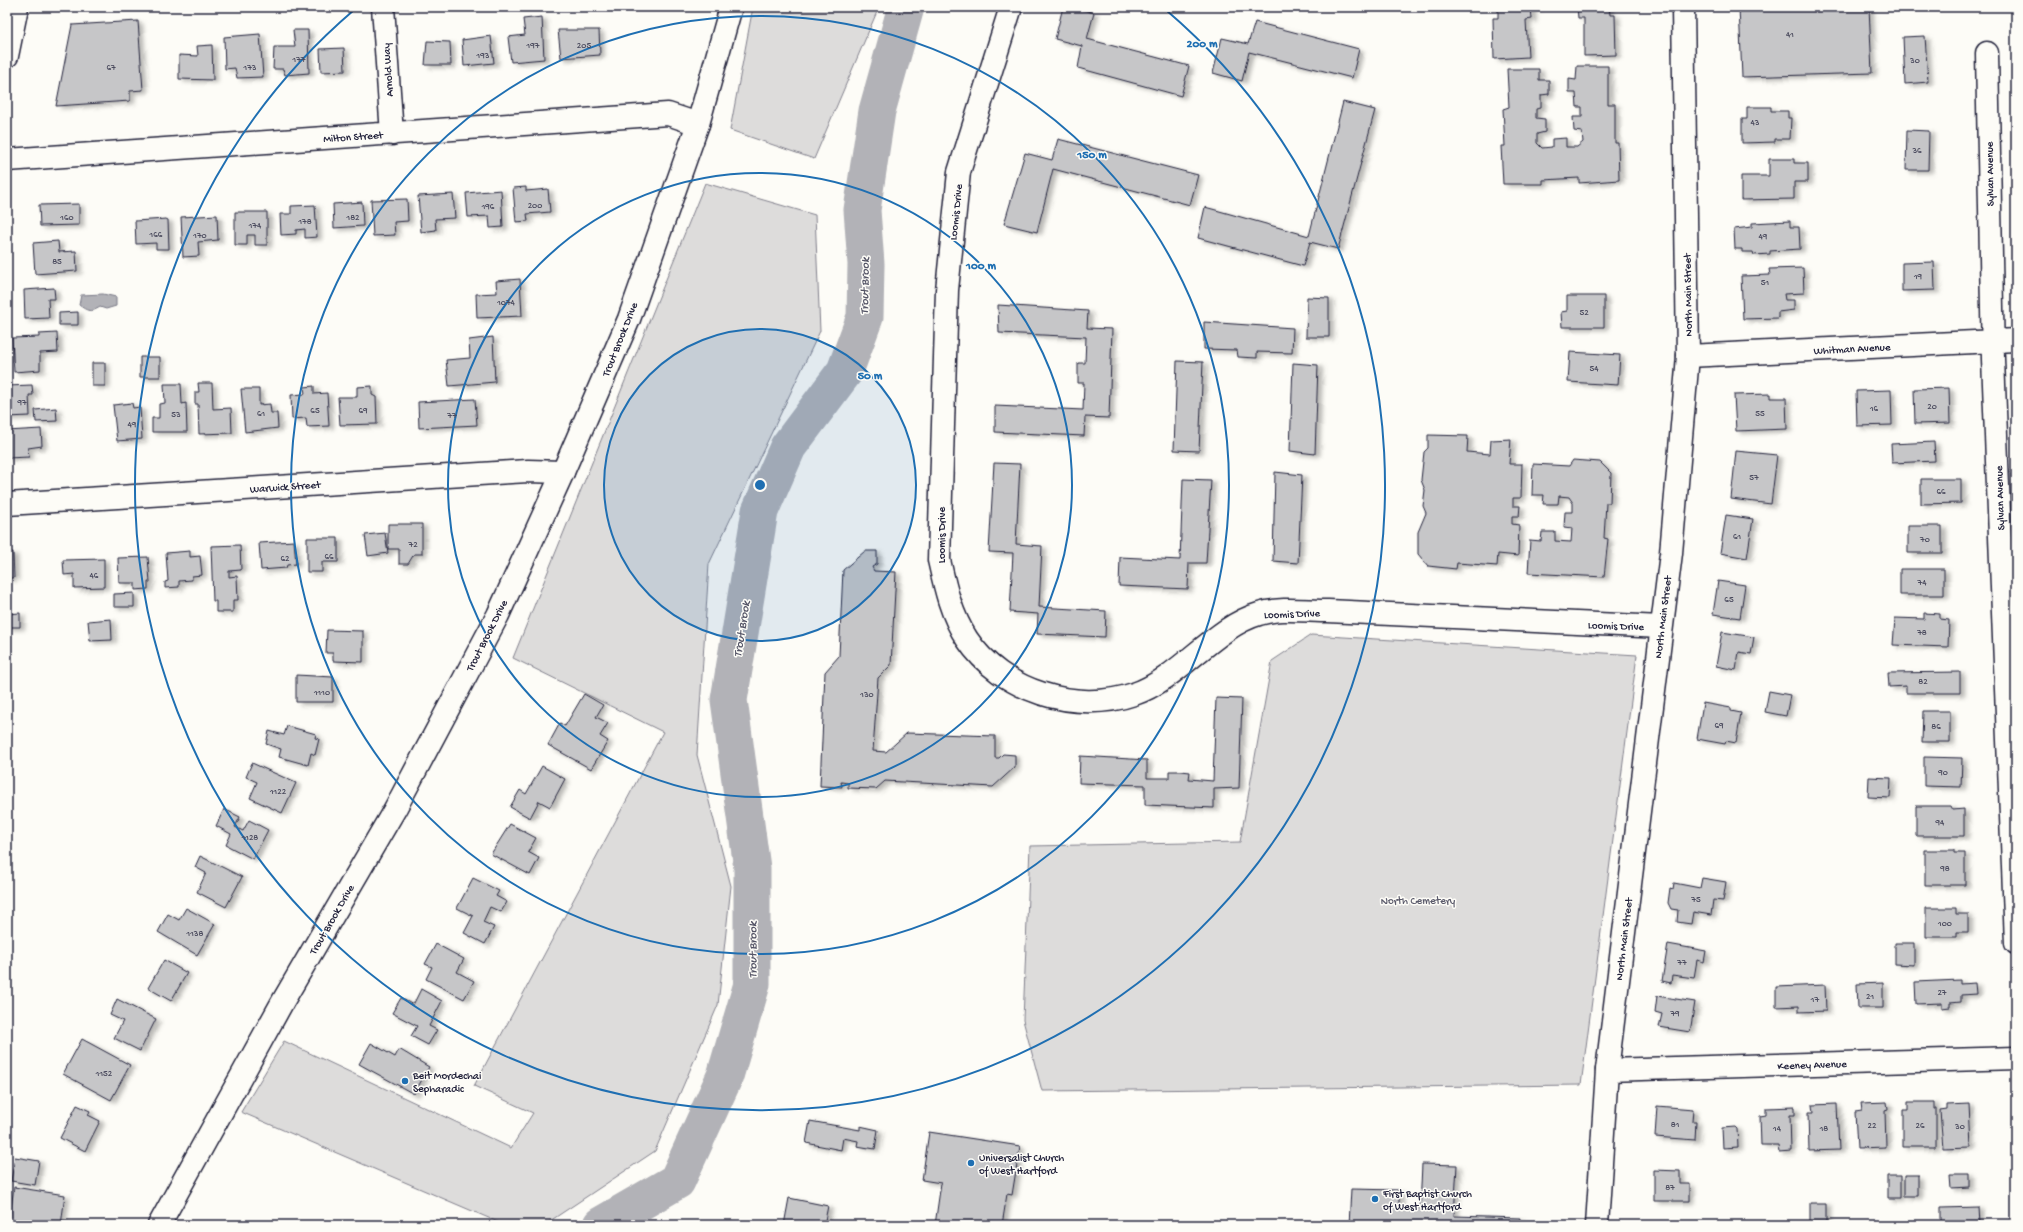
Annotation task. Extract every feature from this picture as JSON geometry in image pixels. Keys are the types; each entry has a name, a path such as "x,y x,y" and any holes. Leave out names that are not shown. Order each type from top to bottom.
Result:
{"street":[{"path":"7,56 17,7"},
{"name":"Arnold Way","path":"384,7 392,134"},
{"name":"Trout Brook Drive","path":"159,1225 283,1001 399,802 498,615 563,472 629,319 698,124 731,7"},
{"name":"Loomis Drive","path":"1011,7 959,172 947,290 939,560 945,589 956,619 967,640 984,659 1009,680 1047,695 1079,701 1112,700 1136,694 1163,679 1230,628 1259,614 1290,610 1328,611 1661,627"},
{"name":"North Main Street","path":"1597,1225 1607,1070 1671,553 1688,356 1683,7"},
{"name":"Sylvan Avenue","path":"1987,53 1993,341 2016,943"},
{"name":"Milton Street","path":"7,160 668,114 698,124"},
{"name":"Whitman Avenue","path":"1688,356 2016,340"},
{"name":"Warwick Street","path":"7,504 528,471 563,472"},
{"name":"Keeney Avenue","path":"1607,1070 2016,1058"}],"green space":[{"path":"753,7 879,7 814,159 730,130"},
{"path":"705,183 815,215 820,331 709,564 697,755 731,886 718,1005 655,1151 544,1225 505,1225 241,1112 284,1041 511,1148 533,1113 474,1086 663,732 513,658"},
{"name":"North Cemetery","path":"1311,635 1637,655 1581,1085 1042,1091 1023,1020 1030,846 1240,842 1272,661"}],"shaded area":[{"path":"103,294 116,297 116,306 106,309 100,307 92,311 79,305 81,295"}],"building":[{"path":"1063,7 1073,7 1094,13 1087,39 1189,66 1181,96 1078,68 1082,46 1055,39"},
{"path":"1498,7 1538,7 1531,8 1532,19 1526,20 1528,57 1494,59 1493,18 1498,18"},
{"path":"1577,7 1609,7 1610,15 1615,15 1616,55 1584,56 1584,18 1578,18"},
{"path":"1739,7 1869,7 1872,73 1742,77"},
{"path":"542,17 544,59 511,62 508,37 525,35 523,19"},
{"path":"138,21 143,90 130,91 130,101 56,106 72,25"},
{"path":"1255,22 1359,49 1352,78 1249,52 1242,81 1213,73 1222,38 1248,44"},
{"path":"293,30 308,30 309,73 285,75 283,69 273,69 274,47 295,47"},
{"path":"558,30 599,30 600,55 561,58"},
{"path":"260,34 263,77 237,78 235,68 225,69 224,37"},
{"path":"491,36 494,63 464,66 462,40"},
{"path":"1925,36 1928,82 1905,84 1903,37"},
{"path":"427,41 450,42 451,65 425,65"},
{"path":"212,45 213,80 179,79 179,55 198,56 197,46"},
{"path":"344,48 345,71 321,72 320,49"},
{"path":"1577,66 1608,66 1608,104 1615,104 1615,143 1618,143 1619,180 1579,183 1579,178 1543,180 1543,184 1503,184 1501,146 1505,146 1503,109 1509,107 1507,69 1539,69 1539,80 1549,80 1549,94 1541,95 1541,108 1536,109 1536,118 1545,119 1545,132 1537,134 1537,143 1542,148 1552,147 1552,139 1566,138 1566,147 1577,147 1583,142 1582,132 1574,131 1573,117 1582,117 1582,107 1577,107 1576,93 1569,93 1569,79 1576,80"},
{"path":"1343,102 1375,110 1338,249 1310,242 1303,266 1198,238 1205,207 1309,236"},
{"path":"1747,107 1771,107 1771,111 1788,111 1788,118 1791,118 1790,139 1775,139 1775,142 1742,143 1742,119 1747,119"},
{"path":"1907,130 1929,131 1928,170 1906,170"},
{"path":"1058,139 1198,175 1190,205 1053,169 1037,232 1004,224 1025,153 1052,160"},
{"path":"1769,159 1794,159 1794,163 1808,163 1808,182 1794,182 1794,199 1741,200 1741,176 1769,176"},
{"path":"526,187 526,191 548,189 550,212 527,214 528,221 516,222 513,188"},
{"path":"501,190 503,227 490,228 489,216 468,217 466,193"},
{"path":"453,194 455,218 435,219 436,230 421,232 418,196"},
{"path":"407,199 408,221 394,222 395,235 373,236 371,200"},
{"path":"362,202 363,226 334,228 333,204"},
{"path":"79,204 79,225 40,226 39,205"},
{"path":"315,205 317,237 305,238 305,229 296,230 296,234 281,235 280,214 291,214 291,206"},
{"path":"235,212 267,212 267,245 255,245 255,235 247,235 247,245 235,245"},
{"path":"217,215 218,240 198,242 199,256 183,257 181,217"},
{"path":"168,220 169,249 156,249 156,243 136,244 135,221"},
{"path":"1790,221 1790,227 1799,227 1800,249 1770,251 1770,254 1754,255 1753,252 1742,252 1742,249 1735,249 1734,229 1752,227 1752,223"},
{"path":"58,241 59,252 76,251 77,271 35,274 33,243"},
{"path":"1934,262 1935,290 1902,291 1902,263"},
{"path":"1803,268 1804,293 1784,294 1785,300 1794,300 1794,310 1778,312 1778,318 1743,319 1741,276 1770,275 1769,269"},
{"path":"520,279 522,316 477,318 476,294 497,293 496,281"},
{"path":"54,288 55,299 48,299 49,318 25,319 24,290"},
{"path":"1567,296 1604,296 1604,327 1562,327 1561,312 1567,311"},
{"path":"1307,297 1329,298 1329,337 1306,337"},
{"path":"998,305 1088,311 1087,328 1112,329 1109,418 1085,417 1084,436 995,432 995,406 1083,410 1084,383 1078,383 1078,363 1085,363 1086,337 999,333"},
{"path":"78,312 78,325 59,325 59,313"},
{"path":"1204,322 1293,328 1292,353 1257,352 1257,358 1238,357 1237,350 1204,349"},
{"path":"57,333 58,352 40,353 40,370 14,372 12,338 39,337 39,334"},
{"path":"493,337 495,382 449,386 446,360 470,358 469,340"},
{"path":"1570,352 1620,355 1618,385 1568,382"},
{"path":"140,357 160,357 160,377 140,377"},
{"path":"1177,361 1203,362 1199,451 1174,450"},
{"path":"92,363 105,363 105,386 92,386"},
{"path":"1293,363 1318,365 1315,454 1290,451"},
{"path":"198,383 212,383 213,409 231,408 232,433 199,434 198,404 195,404 195,392 199,392"},
{"path":"164,384 181,384 182,404 186,403 187,432 152,432 152,418 159,418 159,404 165,403"},
{"path":"32,385 33,395 29,395 30,416 7,417 7,386"},
{"path":"314,386 314,394 327,393 329,426 307,427 306,418 292,419 291,395 305,394 304,387"},
{"path":"372,386 372,395 376,397 377,424 340,425 338,397 357,397 357,387"},
{"path":"1949,388 1950,423 1915,424 1914,389"},
{"path":"241,389 259,389 259,405 270,404 271,413 277,413 278,428 245,432"},
{"path":"1891,390 1892,425 1857,426 1856,391"},
{"path":"1770,394 1770,398 1786,398 1787,429 1736,431 1734,395"},
{"path":"475,399 477,425 419,428 418,402"},
{"path":"132,403 133,408 140,407 142,439 117,441 113,405"},
{"path":"56,408 57,421 36,422 35,410"},
{"path":"41,429 42,446 28,448 29,457 7,458 7,431"},
{"path":"1428,435 1468,436 1467,452 1490,454 1491,440 1511,439 1509,464 1522,464 1521,498 1513,498 1513,506 1520,506 1519,516 1512,516 1512,524 1519,525 1518,556 1498,554 1497,566 1457,563 1456,569 1428,566 1418,554 1418,532 1426,513 1423,506 1425,490 1421,480 1424,452 1428,448"},
{"path":"1934,442 1935,461 1892,463 1891,444"},
{"path":"1736,451 1777,455 1771,504 1731,499"},
{"path":"1573,460 1600,462 1611,473 1610,503 1606,503 1604,538 1608,539 1604,577 1528,573 1530,540 1541,541 1542,532 1555,532 1555,541 1571,542 1572,528 1564,527 1565,512 1573,512 1573,503 1569,497 1559,496 1558,504 1543,504 1544,495 1532,495 1533,464 1569,466"},
{"path":"994,463 1020,464 1016,544 1042,546 1039,607 1106,611 1105,637 1037,634 1038,614 1010,612 1013,553 989,552"},
{"path":"1275,472 1302,475 1298,563 1273,561"},
{"path":"1183,479 1211,480 1206,563 1189,563 1188,589 1119,586 1120,557 1180,560"},
{"path":"1921,479 1961,479 1961,503 1921,504"},
{"path":"1726,515 1753,519 1747,558 1720,553"},
{"path":"388,524 422,524 422,554 414,554 408,564 399,564 399,549 388,549"},
{"path":"1908,526 1942,526 1942,553 1908,553"},
{"path":"385,533 388,553 368,556 365,535"},
{"path":"307,538 338,538 338,562 322,562 322,572 307,572"},
{"path":"294,541 296,564 287,565 286,568 261,570 259,543"},
{"path":"240,545 241,570 229,571 229,577 237,576 238,600 233,600 233,612 216,612 216,601 213,601 211,546"},
{"path":"190,551 190,557 200,556 202,575 192,576 192,580 179,581 179,587 165,588 165,582 168,581 166,553"},
{"path":"865,551 877,551 877,564 872,567 874,571 896,572 891,665 878,678 873,751 886,752 907,733 995,736 995,758 999,758 1003,754 1015,755 1015,767 993,787 885,781 876,789 848,788 848,783 841,782 842,787 820,786 825,672 839,656 843,570"},
{"path":"13,552 14,578 7,578 7,553"},
{"path":"148,557 150,582 148,582 148,589 135,590 135,583 119,583 118,558"},
{"path":"104,559 104,587 74,588 74,574 64,575 63,560"},
{"path":"1900,569 1944,569 1944,595 1900,595"},
{"path":"1718,581 1745,585 1740,618 1713,614"},
{"path":"134,593 134,607 114,607 114,594"},
{"path":"20,613 20,627 7,627 7,614"},
{"path":"1924,613 1940,614 1940,619 1949,620 1948,647 1893,645 1895,618 1924,619"},
{"path":"111,619 112,640 90,641 88,621"},
{"path":"327,630 363,631 363,662 333,661 333,653 326,653"},
{"path":"1722,632 1754,637 1751,654 1739,652 1736,670 1716,666"},
{"path":"1960,672 1960,693 1906,693 1906,686 1889,687 1888,673"},
{"path":"296,675 333,677 333,702 296,702"},
{"path":"1769,691 1790,695 1786,716 1765,712"},
{"path":"584,694 603,705 596,717 608,723 600,736 608,741 591,769 548,745 560,723 565,726"},
{"path":"1216,698 1242,699 1239,788 1214,789 1214,808 1145,805 1145,785 1079,783 1080,756 1147,760 1147,778 1169,778 1169,771 1181,771 1190,772 1189,779 1213,781"},
{"path":"1703,703 1731,708 1731,711 1741,713 1736,743 1726,741 1725,744 1697,739"},
{"path":"1923,711 1950,711 1950,742 1922,742"},
{"path":"287,726 316,734 315,738 319,739 315,755 311,753 308,765 279,757 281,749 266,744 269,731 284,735"},
{"path":"1924,757 1962,758 1961,787 1924,786"},
{"path":"252,763 296,783 282,813 250,798 257,782 246,777"},
{"path":"542,766 565,779 550,807 539,801 530,818 510,807 520,790 526,794"},
{"path":"1869,777 1891,778 1890,798 1868,797"},
{"path":"1916,806 1951,806 1953,810 1964,809 1964,836 1916,836"},
{"path":"224,809 240,817 235,827 243,831 249,820 268,830 253,859 226,845 231,834 216,826"},
{"path":"510,824 536,838 528,852 539,858 530,875 491,854"},
{"path":"1925,850 1954,850 1954,853 1965,853 1965,885 1925,885"},
{"path":"200,856 242,877 226,907 197,892 206,873 195,867"},
{"path":"473,878 499,891 496,896 507,902 501,912 490,907 483,922 494,927 485,944 464,933 473,916 457,908"},
{"path":"1702,878 1726,882 1723,901 1713,900 1711,915 1693,912 1691,924 1677,922 1678,910 1671,909 1668,903 1670,888 1673,889 1674,883 1700,888"},
{"path":"186,908 215,924 197,955 158,932 168,914 179,920"},
{"path":"1926,908 1956,908 1956,914 1968,914 1968,932 1957,932 1957,937 1926,937"},
{"path":"1895,943 1914,943 1914,965 1895,964"},
{"path":"436,944 464,959 457,972 474,981 464,999 426,979 432,967 425,964"},
{"path":"1668,944 1706,951 1704,962 1697,960 1694,978 1672,975 1671,983 1662,981"},
{"path":"164,960 187,973 171,1001 148,988"},
{"path":"1960,980 1960,984 1975,983 1976,994 1961,995 1961,1002 1950,1003 1950,1007 1942,1008 1942,1003 1916,1004 1915,982"},
{"path":"1883,983 1883,1008 1858,1008 1857,984"},
{"path":"1825,985 1826,1011 1799,1012 1799,1006 1776,1007 1776,987"},
{"path":"421,989 442,1001 429,1026 437,1030 428,1045 411,1036 417,1026 392,1013 401,998 413,1005"},
{"path":"1657,996 1695,1002 1690,1032 1659,1027 1662,1014 1655,1012"},
{"path":"117,999 156,1019 140,1051 114,1038 123,1021 110,1015"},
{"path":"82,1039 130,1065 111,1100 63,1074"},
{"name":"Beit Mordechai Sepharadic","path":"371,1043 395,1057 399,1049 429,1067 414,1094 359,1064"},
{"path":"1887,1102 1888,1110 1885,1111 1886,1147 1857,1148 1855,1112 1862,1111 1861,1103"},
{"path":"1908,1102 1934,1102 1934,1109 1936,1109 1936,1147 1903,1147 1903,1110 1908,1110"},
{"path":"1837,1104 1839,1150 1809,1151 1808,1113 1813,1113 1812,1105"},
{"path":"1969,1104 1971,1147 1943,1148 1940,1111 1947,1110 1947,1105"},
{"path":"77,1105 90,1111 88,1115 100,1121 85,1151 60,1138"},
{"path":"1657,1106 1693,1109 1692,1121 1696,1121 1695,1140 1655,1137"},
{"path":"1795,1107 1795,1115 1790,1115 1791,1151 1779,1152 1778,1145 1761,1145 1760,1116 1766,1115 1766,1108"},
{"path":"810,1121 860,1130 860,1126 878,1130 875,1149 857,1146 858,1141 843,1138 841,1150 806,1143"},
{"path":"1735,1127 1737,1129 1738,1147 1723,1148 1722,1128"},
{"name":"Universalist Church of West Hartford","path":"929,1132 1020,1146 1012,1195 1007,1194 1002,1225 935,1225 941,1183 922,1180"},
{"path":"15,1157 39,1161 35,1185 11,1181"},
{"name":"First Baptist Church of West Hartford","path":"1422,1164 1457,1165 1454,1216 1520,1218 1519,1225 1349,1225 1351,1189 1399,1190 1399,1207 1420,1208"},
{"path":"1654,1170 1680,1171 1680,1184 1690,1184 1690,1201 1654,1201"},
{"path":"1905,1175 1918,1175 1918,1196 1905,1196"},
{"path":"1949,1175 1969,1175 1969,1187 1950,1188"},
{"path":"1888,1176 1901,1176 1901,1197 1888,1197"},
{"path":"14,1187 65,1195 61,1225 26,1225 9,1222"},
{"path":"789,1198 828,1206 824,1225 784,1225"},
{"path":"1810,1203 1826,1203 1826,1222 1810,1222"},
{"path":"1978,1206 1979,1225 1941,1225 1941,1207"}],"waterway":[{"name":"Trout Brook","path":"601,1225 677,1181 725,1076 752,984 752,868 729,700 760,511 788,447 845,371 865,317 866,264 862,210 877,111 906,7"}],"place":[{"name":"Beit Mordechai Sepharadic","path":"405,1081"},
{"name":"Universalist Church of West Hartford","path":"971,1163"},
{"name":"First Baptist Church of West Hartford","path":"1375,1199"}]}
